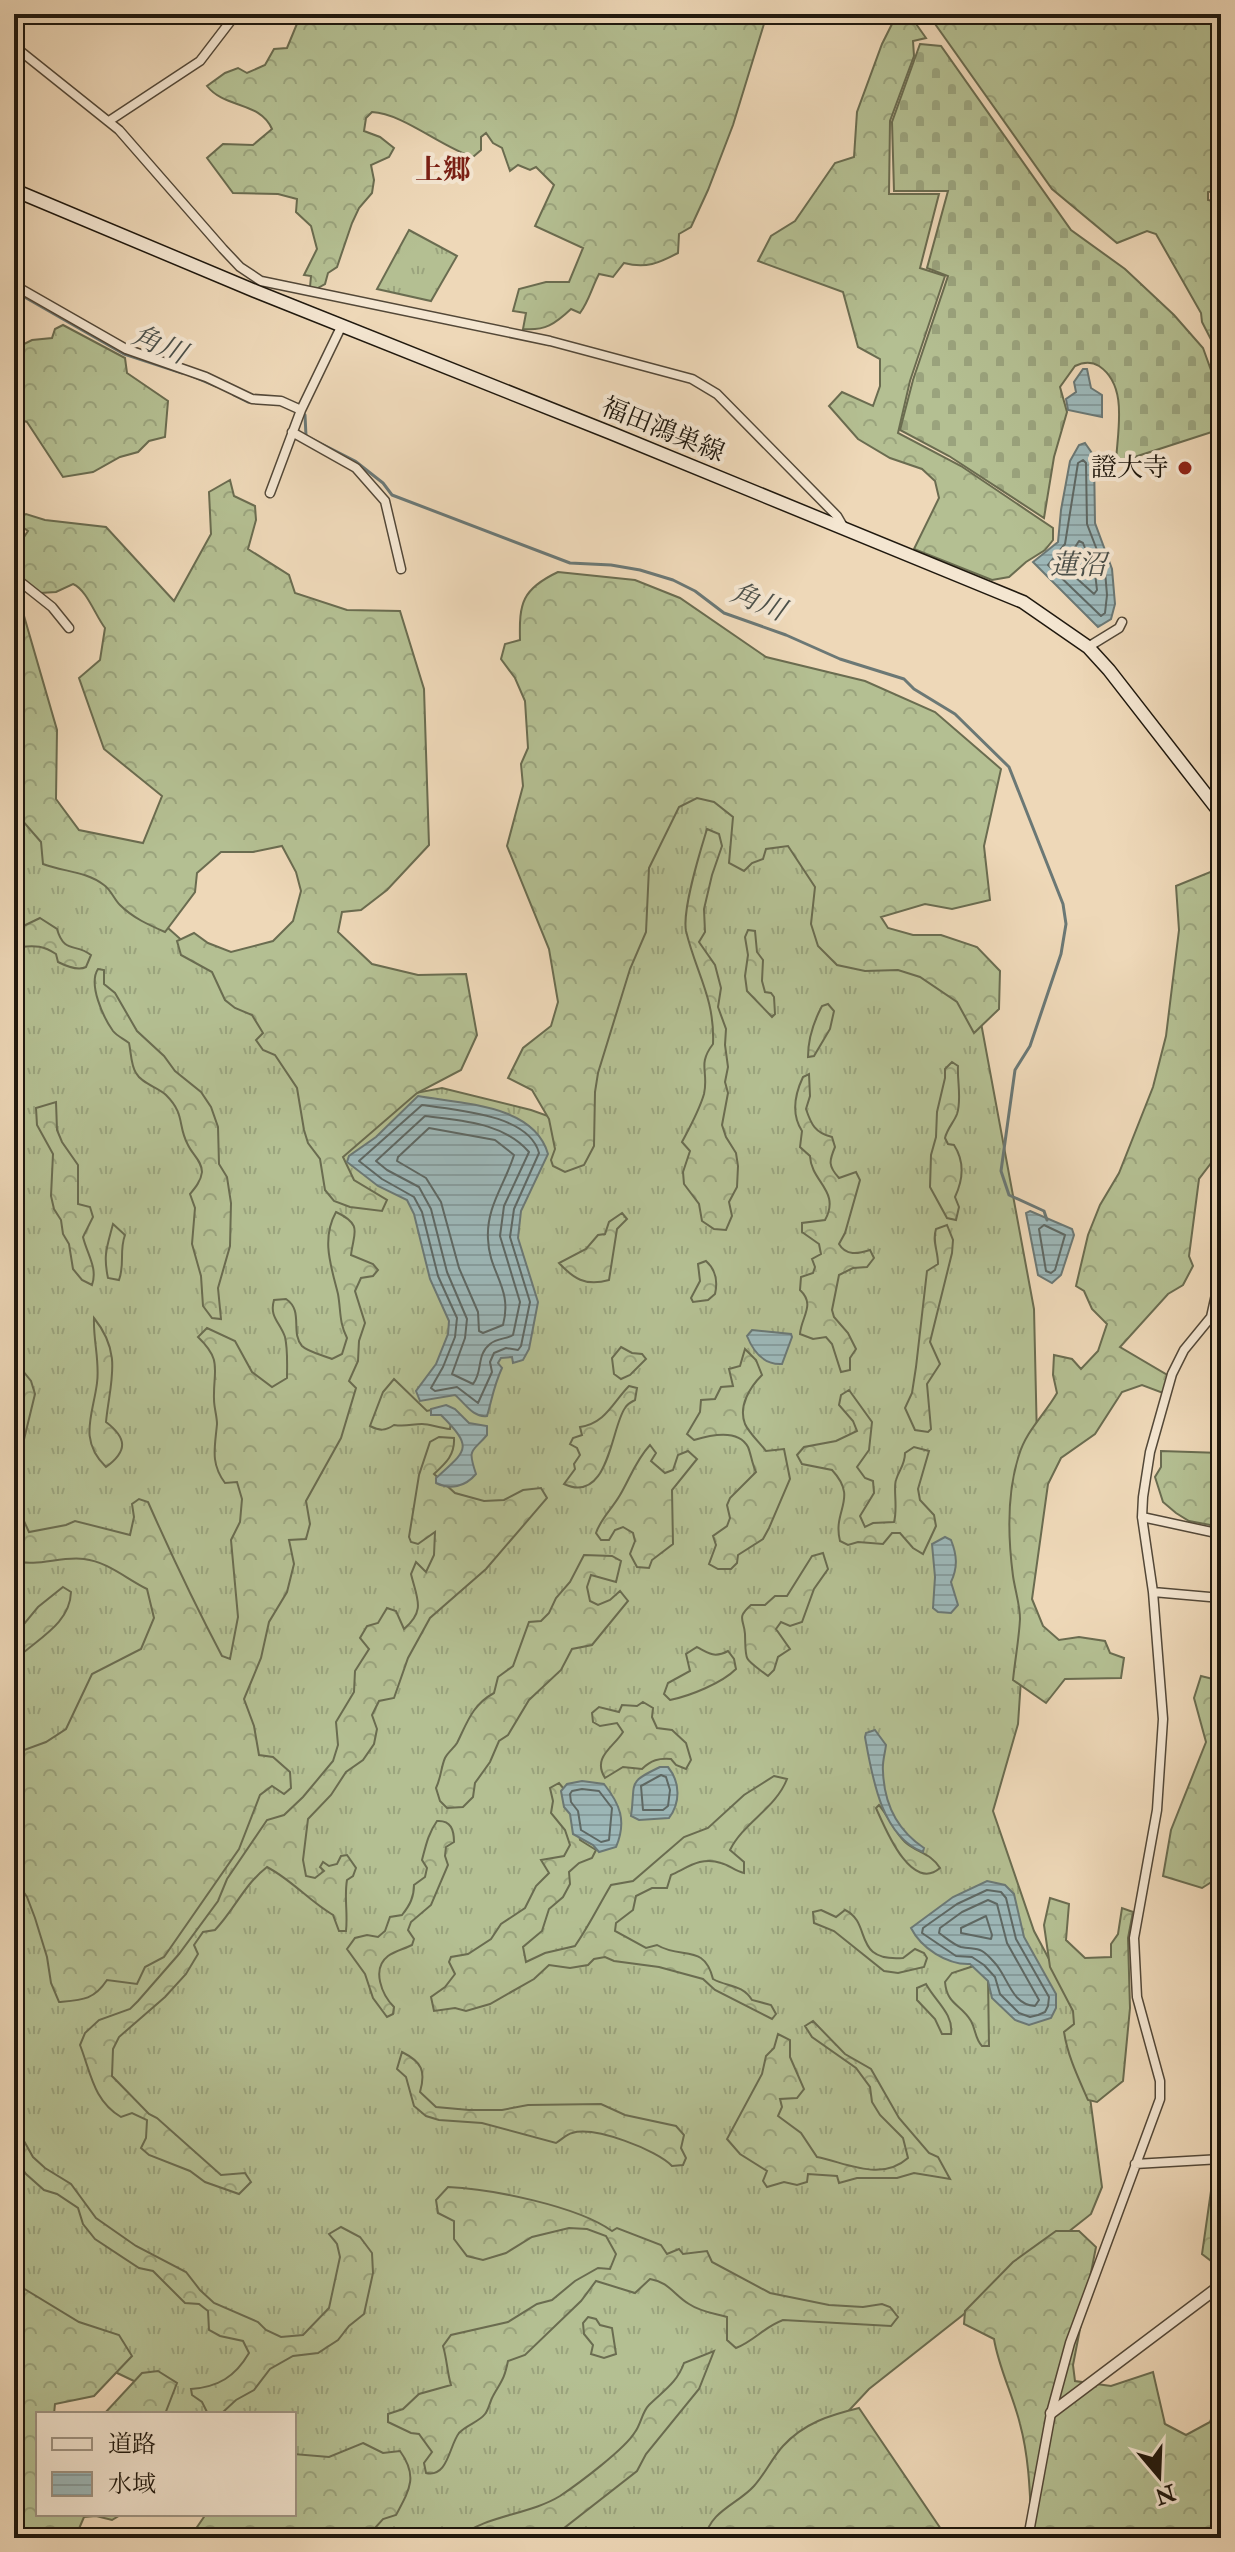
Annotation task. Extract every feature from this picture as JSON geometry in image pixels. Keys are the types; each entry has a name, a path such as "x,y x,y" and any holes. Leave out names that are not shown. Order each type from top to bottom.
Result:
{"main road":[{"name":"福田鴻巣線","path":"14,190 258,286 342,325 1012,597 1088,647 1221,814"}],"street":[{"path":"109,121 200,61 236,14"},
{"path":"14,46 109,121 258,286 550,341 692,379 717,394 837,516 844,528"},
{"path":"14,285 126,349 206,377 252,399 281,401 301,410"},
{"path":"270,493 301,410 342,325"},
{"path":"292,432 356,468 385,501 401,569"},
{"path":"14,574 52,607 69,628"},
{"path":"1088,647 1119,628 1122,622"},
{"path":"1028,2538 1051,2413 1070,2343 1160,2092 1157,2069 1137,1997 1134,1938 1161,1773 1163,1719 1153,1592 1142,1517 1145,1472 1172,1374 1184,1350 1206,1325 1218,1303 1221,1272"},
{"path":"1142,1517 1221,1534"},
{"path":"1153,1592 1221,1598"},
{"path":"1135,2164 1221,2159"},
{"path":"1051,2413 1221,2285"}],"green space":[{"path":"301,14 767,14 733,125 691,227 679,234 678,253 652,264 624,263 613,277 599,274 580,313 571,309 549,325 523,329 526,313 513,311 519,289 546,282 569,282 583,248 535,226 554,185 536,167 530,170 518,165 510,171 502,148 493,143 486,133 481,137 481,150 473,157 396,118 372,112 366,118 364,131 380,137 394,148 389,157 371,165 374,180 372,193 359,208 337,267 328,273 325,284 316,289 310,287 311,276 304,275 317,249 311,226 296,212 297,199 278,194 233,193 207,158 223,144 253,145 272,129 259,114 223,98 207,86 238,68 247,73 265,65 274,49 287,48"},
{"path":"897,14 909,14 926,38 913,41 914,56 890,121 889,194 939,194 920,268 945,276 910,381 898,433 961,466 1053,528 1053,540 1045,550 1009,577 992,580 914,549 939,498 935,481 922,469 890,458 858,439 829,406 842,392 873,406 880,386 880,359 858,347 843,292 758,261 771,236 795,221 835,163 854,157 857,112 882,44"},
{"path":"928,14 1221,14 1221,190 1208,192 1208,200 1221,203 1221,359 1202,322 1201,313 1156,234 1147,231 1117,243 1052,189"},
{"path":"920,44 941,46 1071,230 1125,269 1174,315 1203,348 1221,398 1221,429 1116,463 1119,410 1114,385 1096,364 1075,366 1060,387 1067,412 1054,457 1044,518 949,456 900,430 913,380 948,276 927,268 948,191 894,191 892,122"},
{"path":"409,230 457,256 431,301 377,289"},
{"path":"63,325 125,358 127,373 168,401 165,437 149,441 138,452 120,457 93,472 63,477 27,422 14,417 14,362 24,344 52,338 55,329"},
{"path":"230,480 234,496 255,506 256,520 248,549 289,575 295,593 347,610 400,611 424,689 429,845 387,890 361,910 342,912 338,932 372,964 418,975 466,974 477,1035 461,1070 417,1093 343,1157 354,1180 387,1200 382,1211 350,1207 334,1201 325,1190 320,1159 308,1143 304,1130 297,1088 275,1055 263,1050 256,1040 263,1033 252,1015 225,1000 212,972 181,955 177,941 194,933 208,943 231,952 273,941 293,921 301,891 296,872 282,846 253,852 221,852 197,873 195,892 165,932 130,914 97,880 43,864 41,842 14,811 14,618 24,616 57,730 56,799 79,830 143,843 162,796 104,749 79,678 100,660 105,628 78,587 73,584 56,592 40,593 22,577 16,568 14,544 22,540 28,531 21,526 20,518 26,514 45,520 106,527 174,601 211,534 209,492"},
{"path":"558,572 635,580 680,598 766,657 865,681 935,712 1001,769 984,846 990,900 952,909 925,904 881,917 888,928 913,935 941,935 977,947 1000,971 999,1009 974,1033 957,1002 920,977 898,970 865,971 837,965 818,946 811,924 815,887 788,846 766,849 763,859 752,863 744,871 729,863 733,817 714,802 697,798 679,807 649,868 646,932 630,969 598,1073 594,1146 584,1165 565,1172 553,1166 551,1160 555,1149 549,1119 532,1090 508,1078 523,1048 551,1026 558,1002 549,949 507,846 523,786 521,764 528,748 525,701 515,678 501,659 505,644 520,640 520,616 525,598 537,585"},
{"path":"646,787 711,788 799,827 856,922 979,1012 1034,1309 1037,1440 1018,1724 993,1811 1034,1931 1079,2015 1102,2187 1091,2214 869,2389 755,2511 743,2538 307,2538 295,2516 296,2412 138,2412 136,2382 90,2360 14,2313 14,807 140,903 224,978 405,1095 442,1088 531,1110 573,1125"},
{"path":"707,829 719,834 722,846 704,909 705,932 699,942 715,965 721,988 718,1007 726,1029 728,1067 725,1082 728,1093 722,1125 736,1153 738,1166 737,1187 729,1202 732,1216 726,1230 714,1229 702,1221 699,1204 684,1184 683,1172 690,1151 682,1142 704,1094 704,1063 713,1044 708,999 685,921 692,880"},
{"path":"1221,859 1221,1150 1199,1179 1189,1256 1193,1266 1183,1285 1168,1294 1120,1347 1169,1376 1163,1393 1142,1385 1122,1392 1095,1434 1061,1458 1048,1484 1032,1599 1043,1626 1059,1640 1079,1637 1105,1641 1110,1653 1124,1658 1121,1678 1065,1679 1046,1703 1013,1680 1020,1619 1010,1531 1015,1469 1026,1438 1057,1393 1053,1375 1054,1355 1072,1359 1081,1369 1098,1351 1107,1324 1092,1309 1084,1291 1076,1286 1088,1235 1100,1205 1119,1173 1153,1087 1166,1036 1179,930 1176,886 1213,871"},
{"path":"40,918 57,929 67,945 91,955 86,967 65,965 58,962 52,951 21,947 14,940 15,930"},
{"path":"748,930 755,931 757,952 763,960 765,992 774,997 775,1014 772,1017 747,991 745,937"},
{"path":"98,969 104,970 104,984 115,993 137,1031 175,1071 201,1092 211,1107 218,1127 219,1164 227,1177 231,1203 230,1246 218,1288 221,1319 212,1318 203,1306 201,1276 192,1244 195,1208 190,1194 202,1172 200,1164 185,1138 179,1114 172,1102 163,1092 139,1077 133,1067 129,1043 115,1033 105,1018 96,992 95,975"},
{"path":"828,1004 834,1011 830,1029 814,1056 808,1057 814,1024 822,1006"},
{"path":"952,1062 958,1066 959,1102 957,1114 945,1138 958,1151 961,1164 960,1184 955,1197 959,1207 956,1220 947,1218 930,1187 937,1112 945,1069"},
{"path":"809,1074 810,1096 806,1109 814,1127 832,1137 835,1147 831,1167 839,1178 856,1172 860,1180 839,1244 845,1251 853,1253 870,1250 874,1258 867,1267 853,1268 839,1275 832,1310 856,1349 850,1358 850,1370 841,1372 832,1344 826,1337 813,1339 800,1334 807,1306 800,1290 801,1277 813,1273 815,1267 812,1259 821,1254 819,1244 802,1232 802,1223 825,1220 830,1201 810,1156 800,1147 802,1131 796,1118 795,1104 803,1077"},
{"path":"56,1102 57,1130 78,1165 78,1204 90,1207 93,1217 83,1237 93,1267 92,1285 82,1280 73,1269 69,1244 51,1196 53,1154 37,1125 36,1108"},
{"path":"336,1212 354,1226 351,1255 373,1264 378,1270 373,1276 361,1278 355,1291 365,1323 359,1341 358,1361 349,1381 356,1388 341,1438 306,1501 310,1524 306,1539 289,1540 294,1564 287,1592 269,1622 261,1658 244,1699 254,1726 259,1755 273,1757 290,1772 291,1788 284,1794 272,1786 260,1795 239,1849 164,1957 145,1967 137,1984 107,1980 87,1998 59,2002 51,1983 35,1918 27,1897 14,1878 14,1769 24,1750 46,1742 66,1729 92,1674 141,1649 154,1618 147,1589 101,1563 75,1558 32,1563 14,1561 14,1466 19,1469 24,1499 23,1519 29,1532 75,1521 130,1535 134,1517 132,1504 139,1499 148,1502 222,1656 230,1659 238,1617 231,1540 240,1522 242,1499 237,1482 225,1483 217,1469 215,1366 211,1353 198,1337 207,1328 235,1341 252,1372 272,1387 287,1378 285,1337 273,1306 274,1300 286,1299 294,1309 302,1346 332,1359 342,1354 347,1338 341,1322 328,1242"},
{"path":"622,1213 627,1219 617,1229 609,1280 580,1280 559,1263 586,1249 598,1235 605,1234 609,1222"},
{"path":"113,1224 125,1235 119,1280 108,1278 106,1263"},
{"path":"947,1225 953,1240 952,1253 930,1342 940,1364 927,1384 931,1429 928,1432 915,1430 905,1408 912,1393 927,1271 938,1264 936,1229"},
{"path":"706,1261 715,1276 715,1294 708,1300 693,1302 691,1298 700,1281 698,1264"},
{"path":"94,1318 103,1331 112,1356 106,1422 118,1434 122,1444 118,1455 106,1467 97,1457 90,1437 98,1375"},
{"path":"14,1330 23,1371 31,1381 35,1394 20,1456 14,1456"},
{"path":"621,1347 642,1354 646,1359 630,1375 621,1379 614,1374 612,1358"},
{"path":"745,1349 756,1360 762,1375 746,1397 743,1410 745,1424 766,1451 784,1449 790,1479 763,1539 738,1555 737,1563 731,1569 718,1569 709,1564 716,1545 713,1536 727,1526 730,1498 756,1472 748,1447 738,1437 723,1434 694,1440 687,1434 700,1412 701,1400 715,1399 721,1387 733,1386 729,1369 740,1366"},
{"path":"394,1379 427,1411 439,1408 451,1421 450,1429 422,1424 394,1425 382,1430 370,1426 383,1392"},
{"path":"629,1386 637,1388 635,1400 627,1405 620,1418 599,1474 591,1484 579,1488 564,1484 580,1455 577,1448 570,1444 573,1438 582,1435 580,1427 603,1416"},
{"path":"849,1390 872,1422 869,1450 857,1467 865,1478 873,1481 874,1493 860,1516 865,1527 873,1523 894,1522 895,1484 905,1453 914,1447 929,1451 918,1489 920,1500 934,1515 936,1526 923,1554 900,1533 892,1533 883,1544 858,1542 848,1545 840,1541 838,1530 844,1489 840,1480 832,1470 802,1464 797,1455 804,1447 836,1441 857,1431 853,1421 839,1405 841,1395"},
{"path":"439,1437 454,1438 454,1444 449,1458 434,1474 455,1493 484,1501 504,1500 523,1490 541,1488 547,1498 486,1569 430,1618 408,1658 394,1698 379,1701 372,1715 377,1729 374,1744 363,1760 346,1772 331,1795 308,1819 303,1860 306,1876 315,1878 324,1871 320,1867 323,1862 329,1866 337,1864 341,1856 347,1855 356,1868 347,1880 346,1931 339,1931 333,1915 267,1867 215,1930 203,1932 194,1945 198,1954 186,1974 119,2037 113,2049 112,2076 149,2114 221,2175 245,2173 251,2182 239,2194 205,2182 190,2171 149,2155 141,2148 146,2138 147,2120 132,2113 121,2117 104,2103 80,2045 85,2033 99,2020 130,2009 138,2001 179,1954 218,1901 227,1879 267,1820 284,1815 333,1761 338,1745 336,1722 354,1692 355,1671 369,1649 360,1638 367,1626 378,1623 387,1608 396,1611 404,1629 417,1610 411,1574 416,1562 426,1572 434,1555 435,1532 418,1544 411,1542 409,1537 419,1475 430,1442"},
{"path":"650,1445 656,1453 651,1461 665,1473 673,1470 678,1455 688,1451 697,1459 672,1490 673,1544 652,1560 649,1568 637,1567 630,1554 635,1541 633,1533 623,1527 615,1530 609,1540 601,1540 596,1533"},
{"path":"1161,1451 1221,1453 1221,1527 1189,1521 1163,1502 1155,1477 1161,1467"},
{"path":"823,1553 828,1569 814,1589 802,1622 790,1626 781,1622 776,1629 790,1649 778,1657 774,1670 768,1676 748,1659 742,1619 744,1613 751,1605 765,1605 775,1596 787,1596 812,1556"},
{"path":"584,1555 612,1556 621,1561 616,1582 591,1575 587,1587 590,1601 598,1605 620,1591 628,1601 592,1645 572,1649 561,1670 529,1700 508,1735 499,1741 490,1762 475,1783 473,1797 463,1807 447,1808 440,1801 436,1788 445,1758 457,1743 475,1709 494,1693 498,1677 513,1666 529,1622 541,1621 549,1613"},
{"path":"63,1587 71,1592 65,1614 14,1661 14,1636 38,1607"},
{"path":"697,1647 712,1654 728,1651 736,1669 705,1688 670,1700 664,1694 668,1683 690,1671 686,1654"},
{"path":"1201,1676 1221,1681 1221,1876 1202,1888 1163,1876 1171,1830 1206,1742 1194,1698"},
{"path":"643,1702 653,1708 652,1717 657,1728 672,1730 686,1743 691,1760 686,1769 671,1759 663,1759 642,1769 623,1767 605,1778 602,1758 623,1732 617,1723 600,1726 593,1722 592,1713 599,1707 619,1712 622,1705 637,1706"},
{"path":"774,1776 787,1779 782,1789 730,1850 744,1862 744,1873 714,1861 689,1866 671,1875 667,1888 652,1888 636,1896 633,1910 616,1923 615,1931 646,1948 657,1945 698,1956 709,1968 713,1979 739,1988 752,2000 771,2005 776,2014 772,2019 715,1990 703,1979 605,1957 594,1959 588,1965 570,1968 549,1965 534,1979 490,2004 466,2011 455,2008 434,2011 431,1997 445,1987 455,1974 449,1962 451,1957 468,1954 491,1939 501,1924 525,1908 536,1886 549,1873 541,1860 564,1856 570,1845 565,1830 551,1813 553,1801 550,1788 559,1783 573,1800 580,1840 596,1850 592,1858 579,1863 569,1872 570,1884 563,1897 549,1909 542,1931 523,1947 526,1962 545,1953 575,1946 611,1885 633,1881 684,1837 708,1828 744,1795"},
{"path":"879,1805 905,1842 932,1859 940,1868 929,1873 919,1872 909,1865 886,1829 876,1808"},
{"path":"437,1821 446,1822 451,1827 454,1842 446,1847 448,1865 431,1905 411,1922 408,1930 414,1939 412,1945 388,1956 380,1968 382,1989 394,2007 393,2014 387,2017 373,1998 365,1974 347,1949 355,1938 367,1935 378,1937 385,1931 390,1917 402,1915 405,1911 414,1885 425,1877 427,1868 422,1860 429,1835"},
{"path":"1050,1898 1069,1904 1066,1940 1085,1958 1111,1957 1111,1944 1118,1934 1122,1908 1133,1912 1128,1938 1130,2008 1123,2081 1097,2102 1088,2100 1066,2041 1064,2032 1074,2024 1073,2011 1050,1967 1044,1925"},
{"path":"821,1910 836,1917 845,1910 853,1916 869,1948 876,1954 903,1958 915,1949 924,1953 927,1958 924,1967 898,1973 884,1971 834,1931 814,1923 813,1912"},
{"path":"977,1965 988,1977 989,2046 982,2046 971,2021 946,1990 945,1982 952,1973"},
{"path":"926,1984 950,2020 951,2034 942,2034 935,2019 917,2000 917,1988"},
{"path":"813,2021 845,2054 871,2069 899,2118 929,2153 938,2157 950,2179 914,2173 897,2178 857,2178 839,2183 837,2176 808,2174 807,2182 797,2185 784,2182 767,2187 763,2181 767,2171 740,2154 727,2139 762,2074 766,2056 774,2048 778,2034 790,2040 790,2057 804,2089 797,2098 780,2099 782,2107 778,2116 801,2133 817,2157 875,2170 898,2165 908,2158 903,2138 880,2115 872,2102 870,2087 856,2068 812,2037 805,2026"},
{"path":"402,2052 421,2068 423,2078 420,2092 436,2107 502,2110 528,2105 601,2104 625,2115 676,2126 684,2135 681,2148 686,2158 683,2165 672,2166 640,2147 595,2133 572,2133 556,2143 482,2123 426,2116 414,2106 406,2077 397,2069"},
{"path":"14,2136 24,2141 33,2157 45,2168 71,2184 96,2218 136,2246 186,2272 214,2303 258,2322 281,2337 303,2335 329,2308 340,2257 337,2244 329,2234 341,2227 360,2237 372,2253 373,2273 364,2314 338,2340 318,2353 293,2356 270,2369 254,2390 223,2412 207,2412 202,2402 192,2395 191,2389 218,2383 232,2374 249,2353 243,2341 209,2330 208,2311 199,2304 185,2303 153,2271 139,2268 95,2239 83,2224 78,2208 57,2194 44,2190 26,2174 14,2157"},
{"path":"1221,2169 1219,2267 1202,2254 1214,2170"},
{"path":"448,2187 510,2195 556,2207 612,2231 617,2228 661,2245 667,2254 679,2249 683,2254 707,2251 712,2262 770,2293 829,2305 863,2307 882,2304 890,2307 898,2317 891,2326 783,2320 736,2348 727,2340 727,2317 694,2307 662,2283 650,2279 635,2293 596,2281 581,2301 525,2355 508,2361 488,2410 459,2433 439,2471 426,2473 424,2463 432,2452 419,2434 388,2422 388,2414 403,2409 419,2394 451,2385 443,2346 451,2335 508,2322 537,2304 552,2300 575,2281 598,2268 610,2269 616,2254 606,2236 587,2229 569,2228 532,2237 506,2253 483,2260 467,2256 454,2239 454,2221 438,2213 436,2200"},
{"path":"1056,2231 1079,2231 1096,2247 1073,2365 1075,2381 1111,2386 1153,2372 1165,2424 1186,2435 1210,2422 1221,2391 1221,2538 1032,2538 1028,2466 1017,2413 994,2339 964,2324 965,2311 1013,2262"},
{"path":"14,2278 23,2288 79,2322 119,2335 132,2356 94,2396 55,2404 54,2412 36,2412 36,2516 96,2516 84,2517 75,2538 14,2538"},
{"path":"588,2317 612,2328 616,2354 604,2358 591,2354 593,2345 584,2334 583,2323"},
{"path":"714,2351 699,2389 646,2454 637,2471 563,2529 559,2538 458,2538 481,2524 548,2502 578,2483 630,2439 647,2408 674,2381 684,2363"},
{"path":"158,2371 177,2383 166,2412 106,2412 142,2373"},
{"path":"859,2408 947,2538 705,2538 718,2514 754,2486 791,2438 818,2421"},
{"path":"363,2443 383,2453 400,2451 406,2460 410,2483 396,2515 383,2519 366,2538 271,2538 270,2532 264,2538 147,2538 160,2529 195,2530 205,2516 296,2516 296,2454 329,2457"},
{"path":"96,2516 119,2516 112,2520"}],"water":[{"path":"1083,369 1087,369 1091,388 1102,395 1102,417 1068,410 1066,399 1076,392 1074,382"},
{"name":"蓮沼","path":"1085,443 1094,456 1095,523 1112,569 1115,604 1111,619 1098,627 1033,562 1058,542 1070,461 1079,445"},
{"path":"418,1096 494,1109 512,1116 540,1137 548,1154 521,1211 518,1238 538,1302 529,1349 523,1360 513,1363 512,1357 501,1358 498,1363 502,1368 487,1416 473,1412 455,1395 420,1401 416,1391 436,1364 448,1334 449,1321 430,1279 414,1214 407,1200 378,1186 347,1162 349,1156 376,1137"},
{"path":"1030,1211 1072,1229 1074,1235 1061,1275 1052,1283 1038,1275 1026,1213"},
{"path":"752,1330 791,1334 782,1364 765,1360 756,1352 747,1336"},
{"path":"446,1405 469,1423 487,1426 487,1435 472,1455 476,1474 467,1482 452,1487 436,1483 436,1478 460,1454 462,1442 441,1415 431,1415 431,1409"},
{"path":"945,1537 951,1540 956,1566 951,1582 958,1605 951,1613 938,1612 933,1608 935,1577 932,1544"},
{"path":"875,1730 886,1745 883,1768 889,1805 906,1833 924,1848 923,1852 897,1833 881,1803 865,1737 866,1733"},
{"path":"660,1767 668,1767 675,1780 678,1793 675,1806 669,1818 639,1820 631,1816 633,1790 637,1781"},
{"path":"582,1781 604,1784 614,1799 621,1821 616,1847 599,1852 573,1834 570,1814 564,1807 561,1791 567,1784"},
{"path":"987,1881 1005,1885 1014,1894 1024,1937 1056,1994 1056,2008 1051,2018 1029,2025 1015,2020 992,1998 988,1981 970,1964 952,1962 936,1954 921,1942 911,1928 953,1897"}],"waterway":[{"name":"角川","path":"14,291 124,354 182,373"},
{"name":"角川","path":"190,375 216,386"},
{"name":"角川","path":"234,395 248,402"},
{"name":"角川","path":"302,414 305,415 306,436 355,461 383,483 392,495 570,563 611,565 673,580 695,591 724,613 786,635 840,659 904,679 914,689 955,714 1009,767 1063,904 1066,924 1061,954 1030,1046 1015,1070 1001,1171 1009,1195 1044,1211 1047,1220"}],"place":[{"name":"證大寺","path":"1185,468"}],"district":[{"name":"上郷","path":"443,170"}]}
